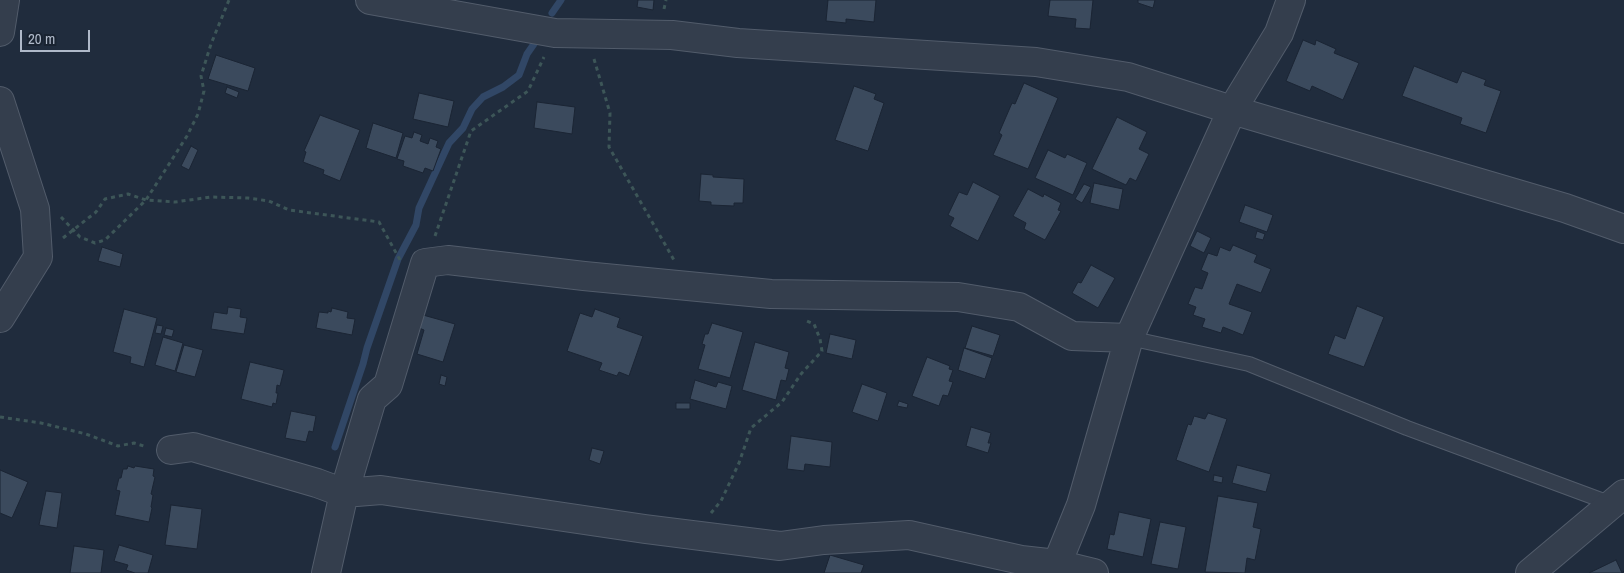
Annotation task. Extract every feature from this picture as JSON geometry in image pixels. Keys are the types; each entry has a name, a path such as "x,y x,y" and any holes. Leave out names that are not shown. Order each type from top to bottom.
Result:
{"street":[{"path":"0,32 5,0"},
{"path":"370,0 555,33 672,35 738,43 1036,62 1128,77 1232,110 1555,205 1624,229"},
{"path":"1057,564 1081,505 1130,338 1232,110 1280,33 1291,0"},
{"path":"0,101 35,209 38,256 0,318"},
{"path":"326,573 344,492 372,399 388,385 424,269 448,260 584,276 770,294 958,297 1019,308 1072,336 1130,338"},
{"path":"171,450 193,447 344,492 381,490 694,536 780,546 824,540 909,535 1021,560 1057,564 1094,573"},
{"path":"1530,573 1618,499"}],"lane":[{"path":"1130,338 1249,364 1407,428 1618,499"}],"path":[{"path":"75,229 80,237 87,241 95,243 105,240 146,200 187,136 198,114 204,92 201,76 211,44 229,0"},
{"path":"38,256 96,212 105,199 128,194 146,200 175,202 211,197 248,198 269,201 289,210 379,222 398,259 424,269 471,131 528,91 555,33"},
{"path":"588,34 610,113 609,147 674,260 682,264"},
{"path":"694,536 721,501 739,463 751,428 782,402 801,374 822,351 814,324 804,319"},
{"path":"0,417 41,423 86,434 118,446 134,443 163,453 171,450"}],"building":[{"path":"638,0 654,0 653,10 637,7"},
{"path":"828,0 876,0 874,22 846,19 846,23 826,21"},
{"path":"1050,0 1093,0 1090,29 1075,28 1076,19 1048,16"},
{"path":"1138,0 1155,0 1153,8 1138,3"},
{"path":"1303,40 1315,45 1316,40 1336,49 1334,53 1359,63 1343,100 1312,86 1310,91 1286,81"},
{"path":"216,55 255,68 248,91 208,79"},
{"path":"1414,66 1457,83 1462,71 1486,80 1484,85 1501,91 1486,133 1460,124 1462,118 1402,96"},
{"path":"1024,83 1058,98 1028,169 993,155 1002,135 999,133 1012,103 1015,104"},
{"path":"854,86 876,94 874,99 884,103 868,151 835,140"},
{"path":"227,87 239,92 237,98 225,93"},
{"path":"419,93 454,101 448,127 413,119"},
{"path":"537,102 575,107 572,134 534,128"},
{"path":"320,115 360,130 340,181 323,174 324,170 303,162 306,152 304,151"},
{"path":"1117,117 1147,132 1139,149 1149,154 1136,181 1130,178 1126,185 1092,169"},
{"path":"373,123 403,133 396,158 366,148"},
{"path":"414,132 422,135 420,141 428,144 430,138 438,141 436,147 441,149 433,171 425,168 423,173 403,166 404,161 397,159 405,136 412,138"},
{"path":"191,146 198,150 189,170 181,166"},
{"path":"1048,150 1065,158 1067,154 1087,163 1073,195 1035,178"},
{"path":"701,174 713,175 713,177 744,179 743,203 734,203 734,206 711,205 711,202 699,201"},
{"path":"973,182 1000,196 978,241 950,226 954,218 948,215 959,192 967,195"},
{"path":"1094,183 1123,189 1119,210 1090,203"},
{"path":"1084,184 1091,187 1082,203 1075,199"},
{"path":"1028,189 1043,197 1044,194 1061,203 1058,210 1061,211 1045,240 1024,229 1026,223 1013,216"},
{"path":"1245,205 1273,215 1267,232 1239,222"},
{"path":"1197,231 1211,238 1204,253 1190,246"},
{"path":"1257,231 1265,234 1263,240 1255,238"},
{"path":"1233,245 1257,255 1254,262 1271,269 1261,293 1237,284 1229,304 1252,312 1243,335 1223,327 1221,333 1202,327 1205,319 1193,315 1196,307 1188,304 1195,287 1202,289 1208,273 1201,270 1208,253 1217,256 1220,247 1230,251"},
{"path":"102,247 123,254 120,267 98,261"},
{"path":"1091,265 1115,278 1098,308 1072,293 1078,282 1081,283"},
{"path":"1357,306 1384,317 1364,367 1328,354 1335,335 1345,339"},
{"path":"228,307 241,309 240,317 247,318 244,334 211,329 214,312 227,314"},
{"path":"332,308 348,312 347,318 355,319 352,335 316,328 319,312 328,313 328,311 331,312"},
{"path":"124,309 157,318 144,367 130,363 131,357 113,352"},
{"path":"595,309 620,318 617,327 643,336 629,376 619,372 617,376 599,370 602,363 567,351 580,313 592,317"},
{"path":"423,315 455,324 443,362 417,354 424,330 419,328"},
{"path":"712,323 743,332 730,378 698,369 705,345 702,344 705,334 708,334"},
{"path":"157,325 163,326 161,334 155,333"},
{"path":"972,326 1000,335 993,356 965,348"},
{"path":"166,328 174,330 172,337 164,335"},
{"path":"830,334 856,340 852,359 826,353"},
{"path":"163,337 183,343 175,371 155,365"},
{"path":"755,342 789,352 785,368 789,369 786,381 781,380 776,400 742,390"},
{"path":"184,345 203,350 195,377 176,372"},
{"path":"964,348 992,358 985,379 958,370"},
{"path":"927,357 950,366 949,369 953,370 949,381 953,382 948,396 943,395 939,406 912,396"},
{"path":"250,362 284,370 280,386 277,385 276,404 273,403 272,407 241,399"},
{"path":"441,375 447,377 445,386 439,384"},
{"path":"695,380 716,387 718,382 732,386 726,409 690,399"},
{"path":"862,384 887,393 878,421 852,412"},
{"path":"899,401 908,404 907,408 897,406"},
{"path":"676,403 690,403 690,409 676,409"},
{"path":"291,411 316,416 313,432 309,431 306,442 285,438"},
{"path":"1208,413 1227,419 1209,472 1176,460 1188,424 1191,425 1194,416 1205,419"},
{"path":"971,427 991,433 988,453 966,446"},
{"path":"791,436 832,442 830,467 805,464 804,471 787,469"},
{"path":"592,448 604,451 600,464 589,460"},
{"path":"1237,465 1271,474 1266,492 1232,483"},
{"path":"128,466 154,469 153,476 155,477 151,494 153,495 149,522 115,515 120,491 116,490 119,478 121,478 123,469 127,469"},
{"path":"0,470 28,482 12,518 0,513"},
{"path":"1214,475 1223,477 1222,483 1213,481"},
{"path":"46,491 62,493 57,528 39,525"},
{"path":"1218,496 1258,503 1253,527 1261,529 1255,560 1247,558 1245,573 1205,572"},
{"path":"171,505 202,509 197,549 165,545"},
{"path":"1119,512 1151,519 1143,557 1107,549 1110,534 1114,535"},
{"path":"1160,522 1186,527 1178,569 1151,564"},
{"path":"119,545 153,555 148,573 135,573 126,570 128,565 114,561"},
{"path":"74,546 104,550 101,573 70,573"},
{"path":"830,555 864,565 861,573 824,573"},
{"path":"1616,560 1622,573 1589,573"}],"waterway":[{"path":"552,13 561,0"},
{"path":"335,447 398,259 416,225 419,208 449,143 463,128 472,109 483,97 503,87 519,75 527,54 536,41"}]}
